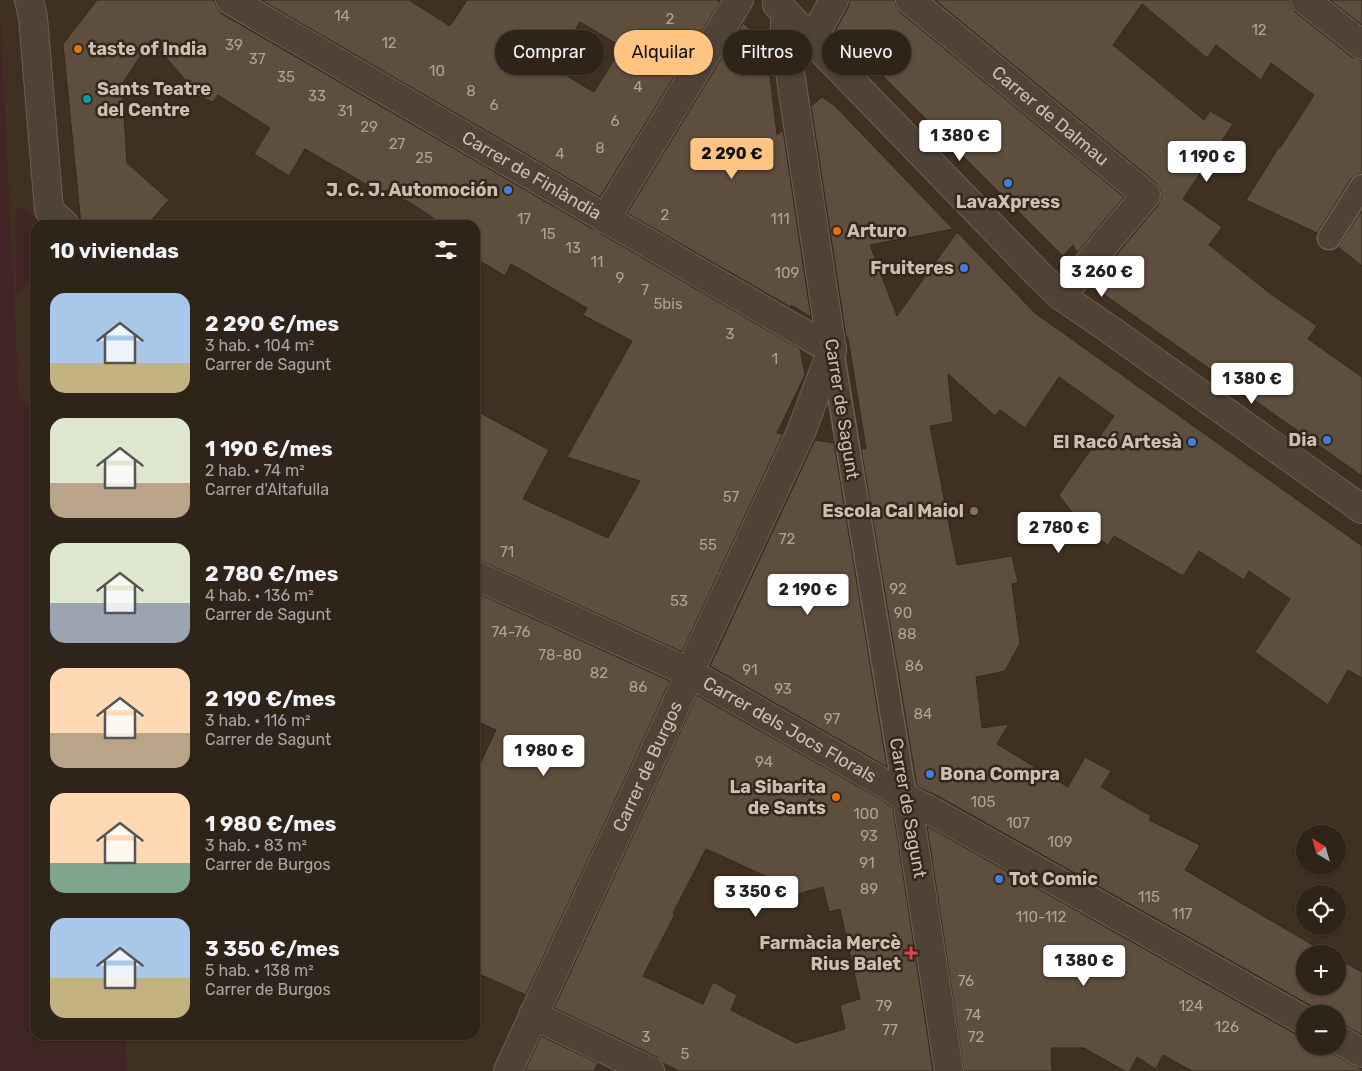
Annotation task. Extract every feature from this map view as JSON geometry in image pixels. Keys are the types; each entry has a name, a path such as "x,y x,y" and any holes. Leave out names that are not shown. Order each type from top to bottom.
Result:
{"street":[{"path":"29,0 33,17 57,218"},
{"name":"Carrer de Finlàndia","path":"230,0 832,350"},
{"path":"605,218 738,0"},
{"path":"814,42 819,27 834,0"},
{"name":"Carrer de Dalmau","path":"910,0 1146,195 1061,296"},
{"path":"1306,0 1362,44"},
{"path":"779,6 1061,296 1362,509"},
{"name":"Carrer de Sagunt","path":"779,6 832,350 907,799 949,1071"},
{"path":"1329,238 1362,186"},
{"name":"Carrer de Burgos","path":"508,1071 800,432 832,350"},
{"name":"Carrer dels Jocs Florals","path":"480,577 690,674 888,785 907,799 1296,1016"},
{"path":"533,1014 650,1071"},
{"path":"1346,1044 1362,1053"}],"shaded area":[{"path":"0,14 19,398 30,404 30,1040 125,1040 126,1071 0,1071"},
{"path":"25,208 38,220 30,220 30,281 16,296 16,209"}],"building":[{"path":"97,0 214,0 222,14 800,349 805,375 777,433 783,434 682,652 480,561 480,413 549,450 523,499 608,538 640,481 567,457 632,341 583,315 587,308 511,264 505,276 480,261 480,220 436,220 386,190 383,194 305,149 289,176 254,154 270,128 218,95 213,102 200,97 151,40 122,84 127,163 169,200 151,220 81,220 63,44"},
{"path":"261,0 409,0 450,26 467,0 717,0 720,2 703,30 614,30 614,42 604,36 604,30 593,30 580,22 575,30 495,30 495,75 565,75 594,92 614,60 614,75 675,75 600,197"},
{"path":"850,0 895,0 900,12 1124,197 1077,253 1073,245 1063,256 882,75 911,75 911,30 837,30"},
{"path":"935,0 1290,0 1295,12 1352,57 1362,60 1362,173 1351,179 1317,233 1246,200 1314,95 1271,63 1261,80 1216,45 1207,58 1142,4 1113,45 1204,120 1210,111 1233,124 1183,199 1222,227 1209,245 1271,294 1317,326 1308,339 1362,377 1362,476 1096,289 1093,283 1158,205 1161,197 1160,189 1156,183"},
{"path":"1330,0 1362,0 1362,25"},
{"path":"743,23 751,30 739,30"},
{"path":"723,56 723,75 770,75 777,135 783,130 811,317 791,305 792,308 627,213"},
{"path":"822,97 834,105 953,229 870,245 897,316 957,232 1035,313 1362,546 1362,678 1348,670 1328,705 1255,652 1290,599 1249,571 1244,580 1199,551 1183,576 1114,536 1108,545 1084,528 1059,495 1114,416 1059,377 1025,428 1000,410 995,416 948,374 953,422 930,426 957,565 1012,556 1018,583 1012,584 1020,643 1005,671 976,677 982,728 1009,724 997,744 1068,787 1085,757 1111,771 1101,787 1151,816 1149,820 1200,845 1185,870 1313,945 1296,945 1296,995 1346,995 1346,963 1362,972 1362,1035 1346,1026 1346,1005 1309,1005 936,795 917,787 861,448 866,449 848,338 846,336 811,106"},
{"path":"1362,210 1362,266 1338,247"},
{"path":"815,440 834,443 887,767 710,666"},
{"path":"480,594 670,681 526,995 480,974 480,764 496,730 480,722"},
{"path":"697,695 879,798 893,808 933,1071 679,1071 663,1063 657,1057 554,1008","holes":["706,849 772,879 779,899 823,887 829,912 840,909 860,999 840,1005 845,1029 796,1043 731,1010 737,995 713,982 703,1004 643,976"]},
{"path":"927,826 1296,1034 1296,1055 1335,1055 1362,1069 1362,1071 1192,1071 1163,1055 1156,1069 1137,1057 1130,1071 1125,1071 1084,1048 1051,1048 1052,1071 964,1071"},
{"path":"541,1036 598,1063 594,1071 525,1071"}],"place":[{"name":"taste of India","path":"78,49"},
{"name":"Sants Teatre del Centre","path":"87,99"},
{"name":"LavaXpress","path":"1008,183"},
{"name":"J. C. J. Automoción","path":"508,190"},
{"name":"Arturo","path":"837,231"},
{"name":"Fruiteres","path":"964,268"},
{"name":"Dia","path":"1327,440"},
{"name":"El Racó Artesà","path":"1192,442"},
{"name":"Escola Cal Maiol","path":"974,511"},
{"name":"Bona Compra","path":"930,774"},
{"name":"La Sibarita de Sants","path":"836,797"},
{"name":"Tot Comic","path":"999,879"},
{"name":"Farmàcia Mercè Rius Balet","path":"911,953"}]}
